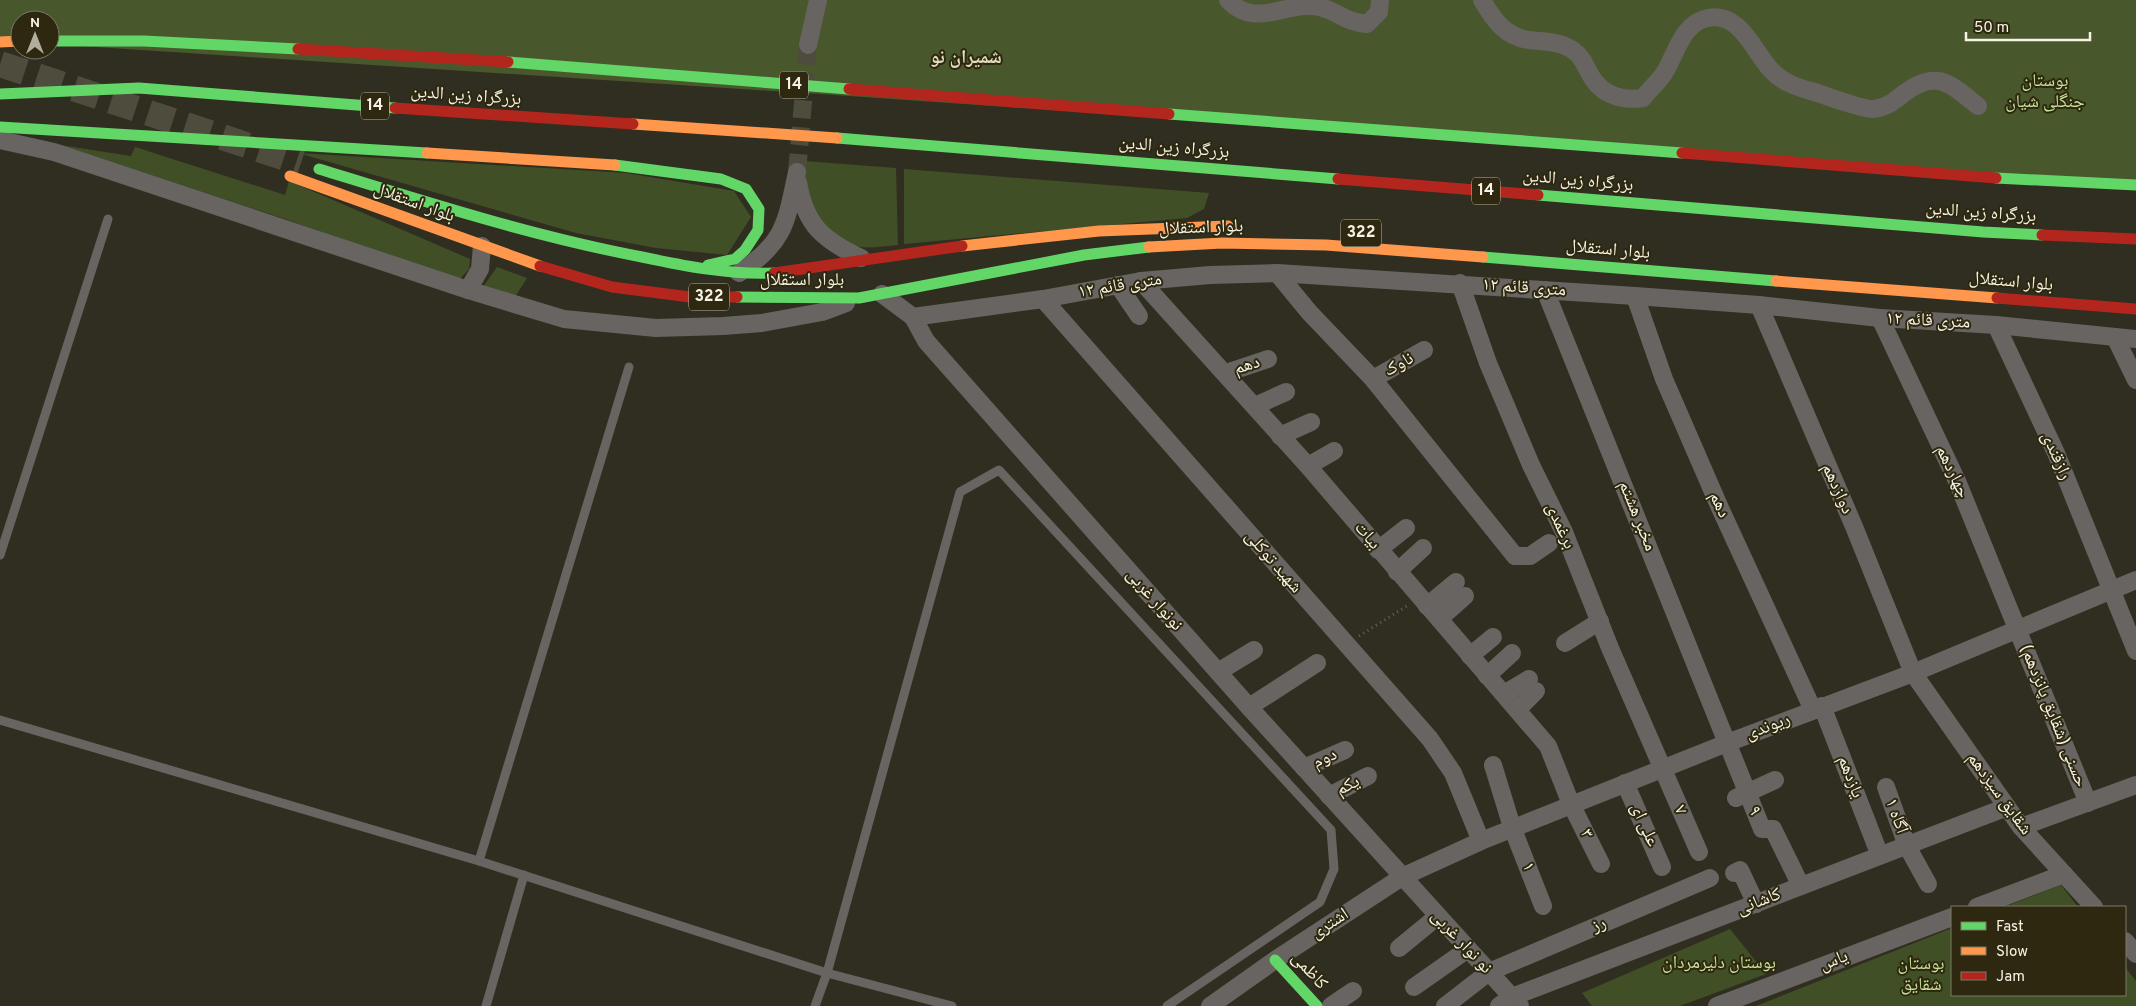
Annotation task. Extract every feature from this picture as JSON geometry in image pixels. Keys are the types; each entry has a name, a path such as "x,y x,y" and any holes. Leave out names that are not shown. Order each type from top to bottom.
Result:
{"main road":[{"name":"بزرگراه زین الدین","path":"60,41 144,41 417,56 1985,177 2136,185"},
{"name":"بزرگراه زین الدین","path":"0,94 140,88 837,138 1973,231 2136,239"},
{"path":"0,127 615,165 722,179 746,189 759,210 758,230 745,250 735,259 720,264 693,266"},
{"name":"بلوار استقلال","path":"310,166 484,220 589,246 739,273 801,270 861,258 1017,239 1148,227 1237,226"},
{"name":"بلوار استقلال","path":"290,176 482,246 612,287 690,297 859,298 1084,255 1140,248 1222,243 1326,245 2136,309"},
{"path":"1017,239 1028,242 1033,251 1026,266"},
{"path":"579,277 567,258 569,250 589,246"},
{"name":"کاظمی","path":"1275,960 1317,1006"}],"street":[{"path":"808,45 818,0"},
{"path":"1228,0 1234,7 1257,15 1306,6 1321,7 1352,22 1368,24 1378,12 1380,0"},
{"path":"1482,0 1494,21 1510,34 1527,40 1558,43 1573,50 1583,60 1594,80 1606,92 1620,99 1643,98 1662,75 1681,39 1696,22 1710,17 1727,20 1746,33 1771,70 1783,81 1797,87 1871,109 1889,106 1904,93 1933,80 1947,82 1978,106"},
{"path":"0,140 54,152 468,290 564,319 656,328 762,323 822,312 859,298"},
{"path":"739,273 771,248 784,229 796,172 805,212 813,225 840,248 861,258"},
{"path":"468,290 480,269 482,246"},
{"name":"۱۲ متری قائم","path":"914,317 1042,299 1141,281 1210,275 1277,274 1460,283 1635,296 1880,318 1996,325 2136,339"},
{"name":"برغمدی","path":"1277,274 1373,379 1515,556 1530,556 1549,543"},
{"name":"بیات","path":"1141,281 1308,466 1378,550 1548,746 1572,804"},
{"name":"برغمدی","path":"1460,283 1488,363 1531,465 1564,532 1662,769"},
{"path":"882,294 914,317 926,285"},
{"path":"1118,285 1139,316"},
{"name":"مخبر هشتم","path":"1545,290 1729,748"},
{"name":"دهم","path":"1635,296 1664,379 1720,508 1818,708"},
{"name":"شهید توکلی","path":"1042,299 1430,739 1452,773 1481,841"},
{"name":"دوازدهم","path":"1759,306 1855,530 1913,674"},
{"name":"نونوار غربی","path":"914,317 926,341 1249,707 1402,877"},
{"name":"چهاردهم","path":"1880,318 1957,482 2017,629"},
{"name":"رازقندی","path":"1996,325 2056,452 2136,651"},
{"path":"2115,337 2136,380"},
{"name":"ناوک","path":"1373,379 1424,350"},
{"name":"دهم","path":"1226,373 1268,359"},
{"path":"1255,406 1286,392"},
{"path":"1280,436 1311,422"},
{"path":"1308,466 1334,451"},
{"path":"1378,550 1406,528"},
{"path":"1397,572 1423,548"},
{"name":"ریوندی","path":"1402,877 1512,827 1662,769 1729,748 1818,708 1913,674 2136,580"},
{"path":"1424,602 1461,589 1438,619"},
{"path":"1565,643 1600,621"},
{"name":"حسنی (شقایق پانزدهم)","path":"2017,629 2088,803"},
{"path":"1470,656 1493,637"},
{"path":"1218,672 1254,650"},
{"path":"1487,676 1512,653"},
{"path":"1249,707 1317,663"},
{"name":"شقایق سیزدهم","path":"1913,674 2021,827 2093,906"},
{"path":"1504,694 1532,685 1518,710"},
{"name":"یازدهم","path":"1818,708 1877,848"},
{"name":"۹","path":"1729,748 1741,796 1762,829 1773,829 1801,886"},
{"name":"دوم","path":"1304,768 1345,750"},
{"name":"۱","path":"1493,765 1512,827 1543,906"},
{"name":"۷","path":"1662,769 1698,852"},
{"name":"یکم","path":"1329,796 1368,776"},
{"path":"1741,796 1774,780"},
{"name":"علی ای","path":"1625,783 1662,867"},
{"path":"2021,827 2136,785"},
{"name":"آگاه ۱","path":"1886,787 1907,846 1928,884"},
{"name":"۳","path":"1572,804 1601,864"},
{"name":"کاشانی","path":"1510,1003 1801,886 2007,807"},
{"path":"1734,873 1740,870 1756,904"},
{"path":"1980,906 2064,874"},
{"name":"نو نوار غربی","path":"1402,877 1489,972 1510,1003"},
{"name":"اشتری","path":"1210,1006 1275,960 1402,877"},
{"name":"رز","path":"1489,972 1710,878"},
{"path":"1398,948 1438,916"},
{"name":"یاس","path":"1717,1006 1951,916"},
{"path":"2126,942 2136,954"},
{"path":"1414,987 1468,949"},
{"path":"1445,1006 1489,972"},
{"path":"1331,1006 1353,991"}],"lane":[{"path":"0,555 108,218"},
{"path":"479,860 629,367"},
{"path":"816,1006 827,973 960,492 999,470 1331,830 1334,869 1320,902 1167,1006"},
{"path":"0,720 479,860 827,973 952,1006"},
{"path":"486,1006 524,875"}],"path":[{"path":"1346,644 1424,602"}],"green space":[{"name":"بوستان جنگلی شیان","path":"0,0 2136,0 2136,185 835,95 60,45 60,10 10,10 10,43 0,43"},
{"path":"60,145 131,156 135,147 285,195 289,181 470,259 469,269 459,280 285,219"},
{"path":"298,153 626,173 734,191 751,217 727,255 656,248 576,233"},
{"path":"804,161 896,168 898,245 857,246 840,240 830,232 821,222 808,199 805,186"},
{"path":"904,169 1209,193 1204,209 1187,218 904,244"},
{"path":"497,267 527,278 515,297 483,287"},
{"path":"2061,885 2077,906 2007,906"},
{"name":"بوستان شقایق","path":"1951,928 1951,996 2126,996 2126,968 2136,981 2136,1006 1756,1006"},
{"name":"بوستان دلیرمردان","path":"1730,929 1766,974 1680,1006 1592,1006 1582,993"}],"tunnel":[{"path":"797,172 808,45"},
{"path":"0,64 301,163"}],"traffic: fast":[{"path":"60,41 144,41 298,49"},
{"path":"508,62 849,89"},
{"path":"0,94 139,88 395,108"},
{"path":"1169,114 1682,153"},
{"path":"0,127 427,153"},
{"path":"837,138 1338,179"},
{"path":"615,165 721,179 746,189 759,209 758,230 745,250 735,259 708,265"},
{"path":"319,169 479,218 601,249 707,269 740,273 774,273"},
{"path":"1996,178 2136,185"},
{"path":"1538,195 1983,232 2042,235"},
{"path":"737,297 859,298 1084,255 1149,247"},
{"path":"1483,257 1776,281"},
{"path":"1275,960 1317,1006"}],"traffic: slow":[{"path":"0,42 10,42"},
{"path":"633,124 837,138"},
{"path":"427,153 615,165"},
{"path":"290,176 540,266"},
{"path":"962,246 1099,231 1228,226"},
{"path":"1149,247 1222,243 1326,245 1483,257"},
{"path":"1776,281 1997,298"}],"traffic: jam":[{"path":"298,49 508,62"},
{"path":"849,89 1169,114"},
{"path":"395,108 633,124"},
{"path":"1682,153 1996,178"},
{"path":"1338,179 1538,195"},
{"path":"2042,235 2136,239"},
{"path":"774,273 962,246"},
{"path":"540,266 612,287 690,297 737,297"},
{"path":"1997,298 2136,309"}],"district":[{"name":"شمیران نو","path":"966,58"}]}
